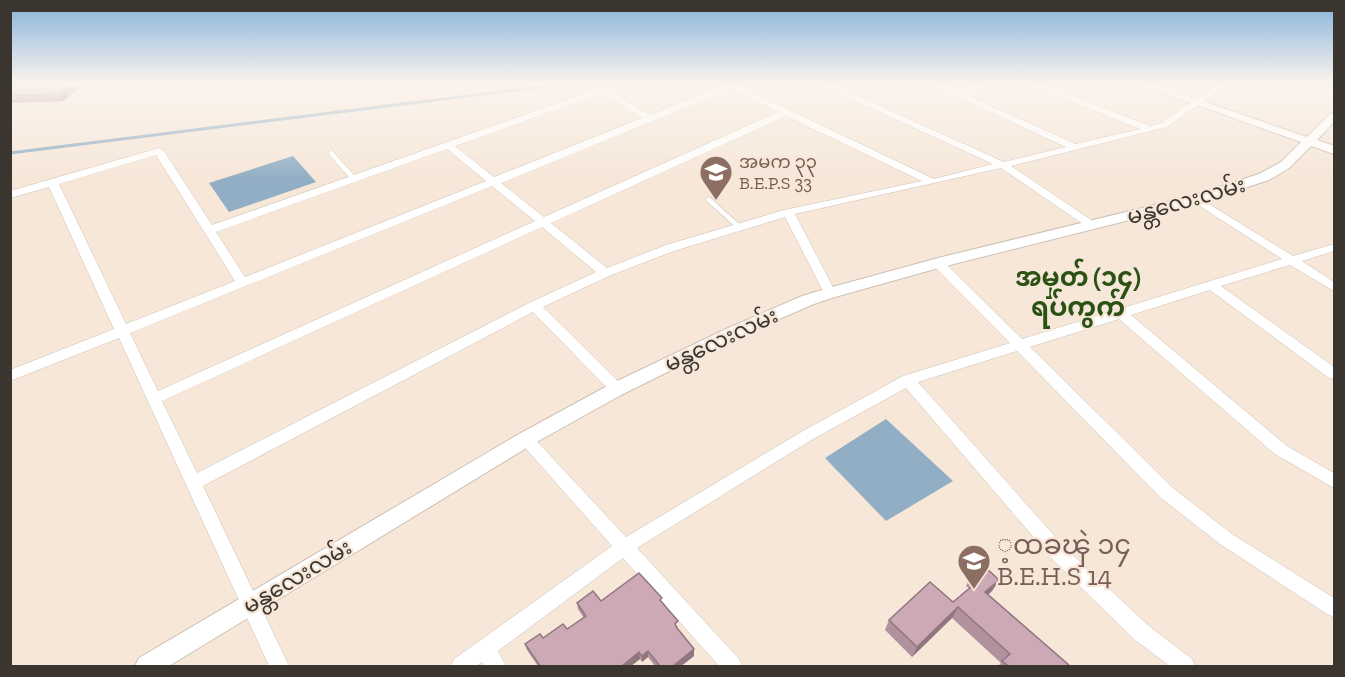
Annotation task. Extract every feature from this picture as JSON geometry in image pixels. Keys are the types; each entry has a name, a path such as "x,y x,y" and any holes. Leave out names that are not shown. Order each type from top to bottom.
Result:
{"street":[{"path":"210,231 537,115"},
{"path":"644,115 650,118"},
{"path":"10,376 659,115"},
{"path":"153,399 780,115"},
{"path":"791,115 933,182"},
{"path":"891,115 1003,165 1093,226"},
{"path":"1002,115 1075,147"},
{"path":"1112,115 1150,129"},
{"path":"192,483 534,306 605,273 670,248 788,212 933,182 1150,129 1179,115"},
{"path":"1231,115 1335,150"},
{"name":"မန္တလေးလမ်း","path":"147,666 526,439 617,389 732,333 830,293 938,263 1196,199 1264,177 1284,165 1335,116"},
{"path":"448,146 605,273"},
{"path":"10,195 159,151 243,282"},
{"path":"53,183 279,666"},
{"path":"1196,199 1335,287"},
{"path":"788,212 830,293"},
{"path":"461,666 624,547 808,435 908,380 1335,247"},
{"path":"938,263 1167,493 1226,539 1335,608"},
{"path":"1211,285 1335,374"},
{"path":"534,306 617,389"},
{"path":"1120,313 1281,450 1335,481"},
{"path":"908,380 1060,555 1142,633 1185,666"},
{"path":"526,439 732,666"},
{"path":"485,649 496,666"}],"lane":[{"path":"331,153 354,179"},
{"path":"709,200 738,226"}],"water":[{"path":"293,156 316,182 229,212 209,183"},
{"path":"886,419 953,481 886,521 825,458"}],"building":[{"path":"983,565 999,580 985,592 1070,666 1009,666 1002,661 1010,654 958,607 917,647 889,620 930,582 953,602 978,581 972,575"},
{"path":"639,573 662,598 660,600 678,621 675,624 677,628 694,649 673,666 660,666 648,651 642,656 639,652 622,666 540,666 525,644 540,634 543,638 563,624 567,629 586,616 577,603 593,591 601,601"}],"waterway":[{"path":"10,153 318,115"}],"place":[{"name":"အမက ၃၃ B.E.P.S 33","path":"716,201"},
{"name":"့ထခၾဲ ၁၄ B.E.H.S 14","path":"974,590"}],"district":[{"name":"အမှတ် (၁၄) ရပ်ကွက်","path":"1078,292"}]}
